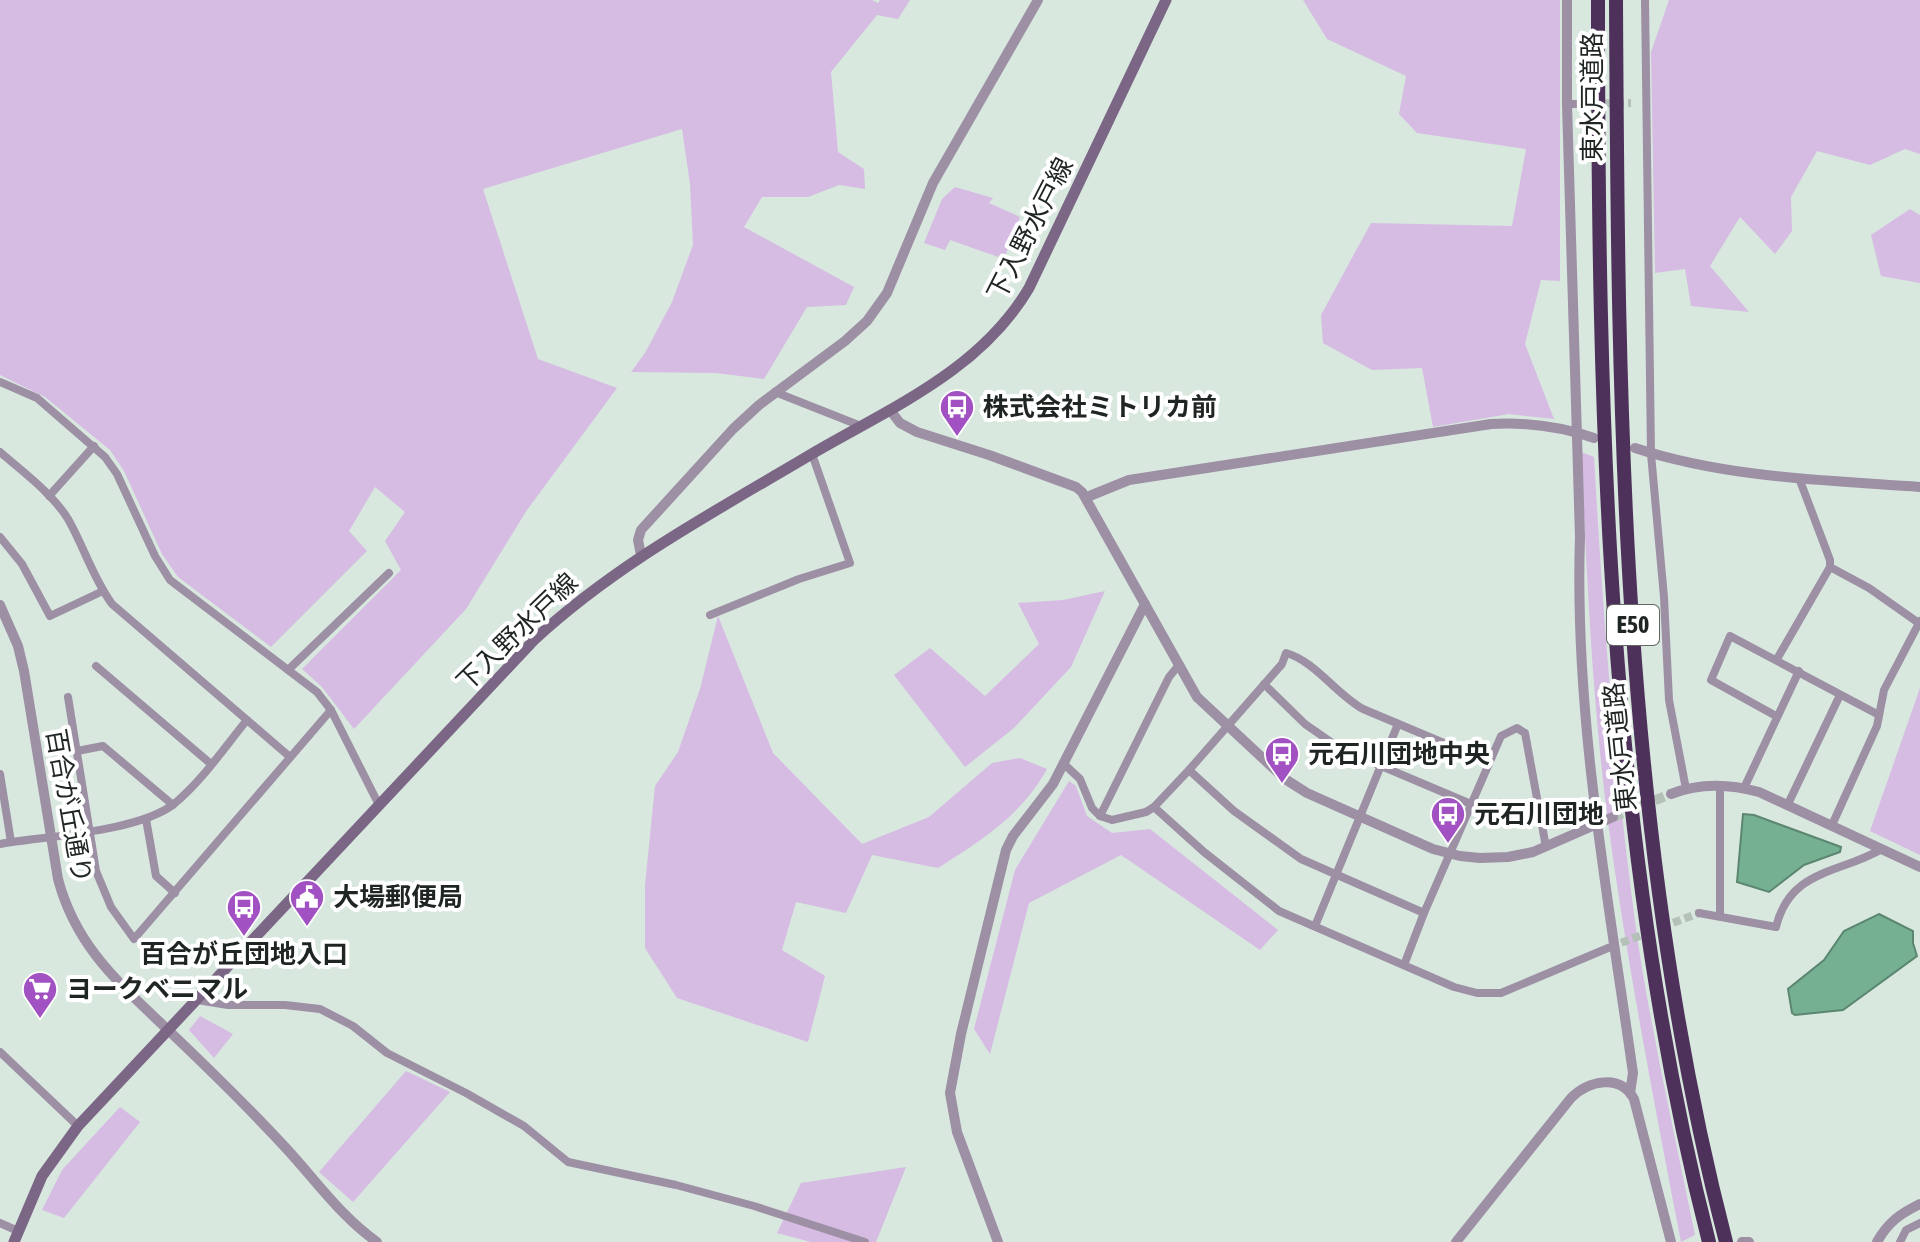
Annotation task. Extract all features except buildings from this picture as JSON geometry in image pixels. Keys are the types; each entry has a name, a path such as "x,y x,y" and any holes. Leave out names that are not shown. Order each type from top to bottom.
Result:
{"highway":[{"name":"東水戸道路","path":"1598,0 1602,370 1620,682 1646,913 1660,1004 1709,1242"},
{"name":"東水戸道路","path":"1616,0 1620,369 1627,555 1637,680 1651,820 1676,1001 1696,1112 1726,1242"}],"main road":[{"name":"下入野水戸線","path":"16,1236 42,1176 78,1126 534,640 591,590 641,555 890,410 974,355 1000,329 1020,303 1166,0"}],"street":[{"path":"641,555 638,540 641,530 733,429 775,392 867,321 887,293 933,183 1038,0"},
{"path":"1567,0 1575,432 1585,695 1597,824 1633,1073 1630,1093 1671,1242"},
{"path":"1645,0 1651,454 1664,597 1669,700 1686,789"},
{"path":"1631,103 1644,104"},
{"path":"1567,104 1580,104"},
{"path":"0,382 37,398 94,446 117,474 155,556 170,580 317,692 331,710 379,805"},
{"path":"775,392 861,426"},
{"path":"890,410 907,428 1076,487 1087,497 1197,697 1285,779 1323,802 1450,854 1496,859 1546,847 1613,817"},
{"path":"1087,497 1129,480 1491,424 1530,423 1594,438"},
{"path":"49,496 94,446"},
{"path":"1635,448 1718,470 1920,487"},
{"path":"0,452 49,496 67,517 103,591 133,623 290,757"},
{"path":"710,615 799,579 850,563 812,454"},
{"path":"1777,659 1830,567 1799,478"},
{"path":"0,537 22,564 50,616 103,591"},
{"path":"1830,567 1869,588 1920,622 1884,690 1877,726 1832,825"},
{"path":"288,670 389,573"},
{"path":"998,1242 957,1132 950,1093 952,1077 1003,859 1013,836 1047,792 1145,604"},
{"name":"百合が丘通り","path":"0,605 11,627 24,671 50,836 63,897 79,932 110,975 285,1147 334,1204 377,1242"},
{"path":"1776,716 1711,680 1730,636 1879,715"},
{"path":"1063,763 1080,779 1092,808 1100,816 1122,819 1154,807 1282,664 1286,653 1298,656 1348,701 1489,762"},
{"path":"1100,816 1169,677 1179,665"},
{"path":"96,666 211,764"},
{"path":"1744,788 1799,671"},
{"path":"1264,684 1321,737 1382,767 1471,804"},
{"path":"1788,804 1840,695"},
{"path":"68,697 89,830 102,888 122,926 134,939 331,710"},
{"path":"0,844 146,819 173,805 247,720"},
{"path":"1315,926 1398,724"},
{"path":"1404,965 1501,736 1517,728 1525,733 1546,847"},
{"path":"77,751 103,746 173,805"},
{"path":"1189,770 1234,811 1301,859 1424,913"},
{"path":"0,774 11,842"},
{"path":"1720,786 1720,915"},
{"path":"1671,794 1686,789 1720,786 1744,788 1788,804 1920,867"},
{"path":"1154,807 1204,852 1279,911 1454,987 1491,994 1514,989 1608,948"},
{"path":"146,819 156,876 175,893"},
{"path":"1699,913 1776,927 1789,895 1814,876 1882,849"},
{"path":"197,1000 228,1005 285,1005 320,1009 353,1026 387,1053 524,1126 568,1162 689,1189 865,1242"},
{"path":"0,1052 78,1126"},
{"path":"1459,1241 1580,1089 1608,1082 1630,1093"},
{"path":"1877,1242 1898,1215 1920,1204"},
{"path":"0,1223 16,1236"},
{"path":"1900,1242 1906,1230 1920,1223"},
{"path":"1742,1242 1749,1242"}],"shaded area":[{"path":"0,0 872,0 878,3 880,0 910,0 898,19 877,15 831,72 838,152 864,169 865,189 839,185 808,197 762,197 744,227 854,287 846,305 807,307 764,379 716,373 631,372 645,353 672,302 693,245 690,184 682,129 483,189 538,359 617,388 527,510 466,609 354,729 322,687 302,669 401,570 385,541 405,512 375,487 349,531 367,551 271,647 178,577 162,554 124,471 110,450 45,397 0,375"},
{"path":"1303,0 1560,0 1560,281 1541,280 1525,344 1554,419 1509,414 1433,427 1422,368 1372,370 1323,343 1321,315 1371,223 1512,226 1526,149 1417,133 1399,114 1406,76 1327,39"},
{"path":"1669,0 1920,0 1920,154 1905,149 1870,165 1817,151 1791,197 1792,231 1775,254 1740,217 1710,266 1749,312 1691,306 1685,269 1655,273 1651,52"},
{"path":"955,187 993,198 989,203 1020,217 1004,259 950,240 945,250 924,243 942,199"},
{"path":"1910,209 1920,215 1920,283 1881,276 1871,235"},
{"path":"1581,452 1594,457 1611,697 1637,936 1695,1235 1681,1242 1632,980 1602,776"},
{"path":"1105,591 1071,667 1014,728 965,767 894,675 930,648 985,696 1039,644 1018,603 1063,600"},
{"path":"718,616 773,753 862,844 929,817 992,763 1020,758 1047,769 1013,814 938,868 872,855 846,913 796,902 782,950 825,976 808,1042 677,998 645,948 645,885 655,786 678,752 700,689"},
{"path":"1920,688 1920,855 1870,831"},
{"path":"1069,781 1076,786 1087,816 1112,833 1150,829 1278,930 1260,950 1121,855 1029,903 990,1054 974,1029 1015,870"},
{"path":"1743,814 1754,815 1841,847 1840,852 1804,865 1769,892 1737,882"},
{"path":"1879,914 1913,931 1917,956 1843,1010 1792,1013 1788,989 1824,960 1844,931"},
{"path":"200,1016 233,1034 214,1058 189,1030"},
{"path":"406,1071 450,1092 353,1202 319,1172"},
{"path":"120,1107 140,1122 64,1218 42,1210 62,1170"},
{"path":"906,1167 876,1242 811,1242 777,1233 801,1183"}],"tunnel":[{"path":"1580,104 1631,103"},
{"path":"1613,817 1671,794"},
{"path":"1662,927 1699,913"},
{"path":"1610,947 1650,932"}],"place":[{"name":"株式会社ミトリカ前","path":"957,438"},
{"name":"元石川団地中央","path":"1282,785"},
{"name":"元石川団地","path":"1448,845"},
{"name":"大場郵便局","path":"307,928"},
{"name":"百合が丘団地入口","path":"244,938"},
{"name":"ヨークベニマル","path":"40,1020"}]}
